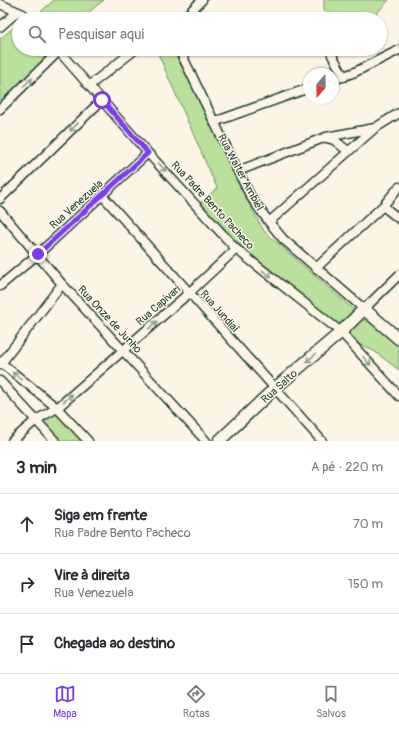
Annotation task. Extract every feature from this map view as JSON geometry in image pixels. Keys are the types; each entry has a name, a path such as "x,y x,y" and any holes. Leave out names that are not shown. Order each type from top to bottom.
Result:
{"street":[{"path":"190,12 202,0"},
{"path":"0,4 17,12"},
{"path":"0,27 12,16"},
{"path":"387,56 399,50"},
{"path":"0,109 52,56"},
{"name":"Rua Padre Bento Pacheco","path":"63,56 148,153 236,249 341,332 399,396"},
{"path":"90,85 127,56"},
{"name":"Rua Walter Ambiel","path":"182,56 251,197 268,222 283,239 399,339"},
{"path":"333,56 344,77"},
{"path":"339,78 387,56"},
{"path":"214,122 303,90"},
{"path":"0,199 102,100"},
{"path":"268,222 348,151 376,128 399,113"},
{"path":"238,171 326,138 376,128"},
{"path":"326,138 334,140 348,151"},
{"name":"Rua Venezuela","path":"0,286 38,254 148,153"},
{"path":"316,268 383,206 399,187"},
{"name":"Rua Jundiaí","path":"102,195 322,441"},
{"path":"383,206 399,219"},
{"name":"Rua Onze de Junho","path":"0,211 62,284 206,441"},
{"name":"Rua Capivari","path":"12,441 36,420 56,408 124,350 189,293 236,249"},
{"path":"364,309 399,275"},
{"path":"62,284 0,363 56,408 88,441"},
{"name":"Rua Salto","path":"219,441 274,389 341,332 364,309"},
{"path":"0,381 55,441"}],"green space":[{"path":"54,0 104,0 89,12 40,12"},
{"path":"324,0 389,0 378,12 324,11"},
{"path":"12,29 12,56 50,56 0,104 0,39"},
{"path":"159,56 176,56 205,109 236,180 264,231 355,311 341,327 241,246 200,203 217,188"},
{"path":"361,320 370,320 399,344 399,370 374,351 359,344 348,332"},
{"path":"57,408 88,441 56,441 36,420"}],"route":[{"path":"38,254 148,153 102,100"}]}
